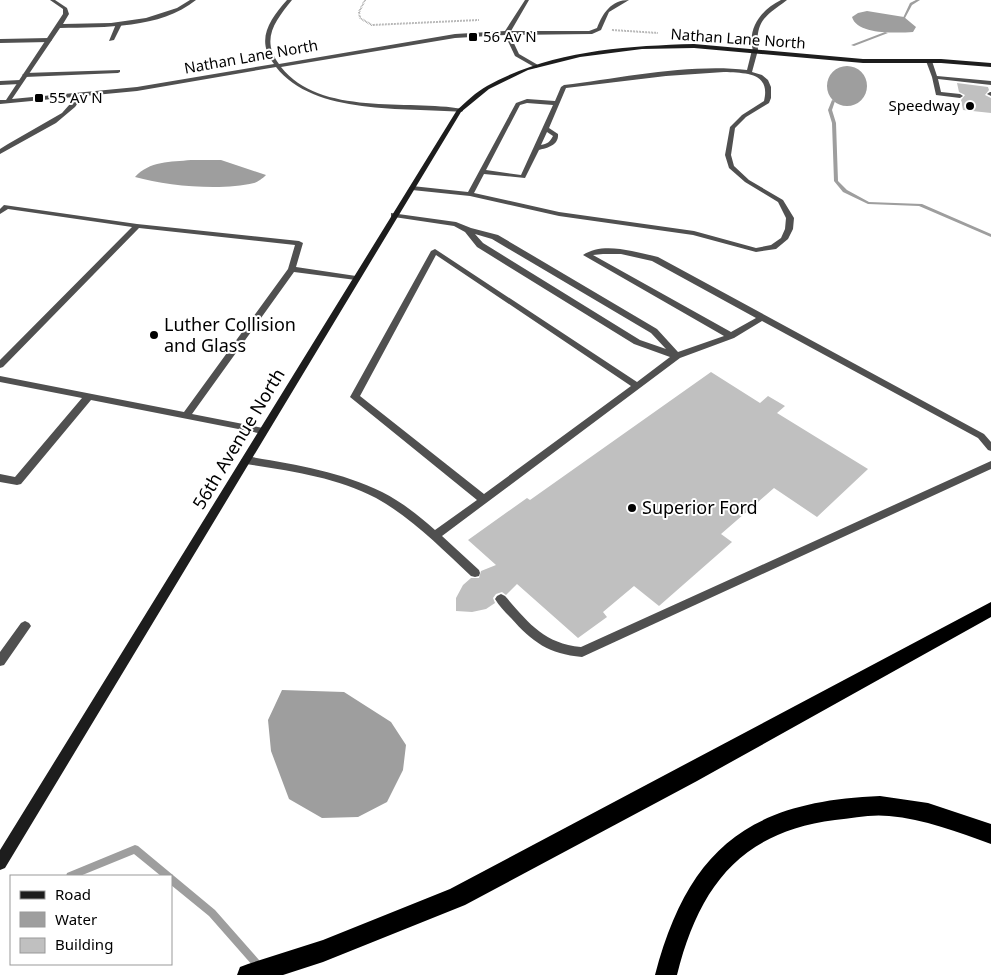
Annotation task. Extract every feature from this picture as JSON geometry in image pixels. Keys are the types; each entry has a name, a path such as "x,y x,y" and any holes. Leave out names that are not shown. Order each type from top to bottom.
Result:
{"highway":[{"path":"248,975 332,948 457,897 690,774 991,609"},
{"path":"666,975 671,948 688,908 706,877 730,852 755,834 794,817 821,810 888,806 958,822 991,834"}],"street":[{"path":"3,102 20,82 66,14 65,8 52,0"},
{"path":"59,26 119,24 155,16 194,0"},
{"path":"290,0 278,13 268,32 269,53 275,65 288,80 313,94 346,102 460,110"},
{"path":"507,33 527,0"},
{"path":"507,33 590,33 599,29 607,11 626,0"},
{"path":"750,71 755,50 755,29 761,17 770,7 785,0"},
{"path":"111,40 119,24"},
{"path":"507,33 517,55 536,66"},
{"name":"Nathan Lane North","path":"3,102 137,89 421,41 507,33"},
{"path":"0,41 49,40"},
{"name":"Nathan Lane North","path":"536,66 580,54 642,47 694,46 755,50 863,62 941,61 991,65"},
{"name":"Nathan Lane North","path":"941,61 958,58 991,60"},
{"path":"928,61 935,77 937,88 959,93"},
{"name":"56th Avenue North","path":"0,863 394,215 460,110 487,88 536,66"},
{"path":"412,188 470,194 560,214 694,233 756,250 773,247 784,239 789,229 790,218 781,201 747,181 731,167 728,155 732,128 744,116 766,102 770,92 764,79 750,71 726,69 701,71 564,87 523,177 482,172"},
{"path":"25,75 118,72"},
{"path":"935,77 991,83"},
{"path":"0,83 20,82"},
{"path":"0,152 63,116 73,108 80,96"},
{"path":"470,194 518,104 527,101 556,103"},
{"path":"537,148 549,146 554,142 556,136 545,128"},
{"path":"0,142 11,144"},
{"path":"0,212 6,207 137,226 299,243 292,269 186,416"},
{"path":"394,215 456,224 468,230 495,237 654,331 677,356"},
{"path":"0,365 137,226"},
{"path":"468,230 480,246 638,342 677,356"},
{"path":"484,500 355,397 434,251 637,386"},
{"path":"731,336 587,255 605,251 640,255 654,259 981,436 991,448"},
{"path":"292,269 356,278"},
{"path":"435,536 677,356 731,336 762,318"},
{"path":"0,379 263,431"},
{"path":"0,478 17,481 89,396"},
{"path":"246,460 319,473 365,488 405,512 435,536 475,573"},
{"path":"501,599 540,641 564,652 582,652 991,465"},
{"path":"0,661 25,626"}],"water":[{"path":"867,11 904,17 916,27 913,32 878,32 869,30 855,23 852,17"},
{"path":"851,66 858,69 864,75 867,86 866,94 858,103 851,106 843,106 836,103 828,94 827,82 830,75 839,67"},
{"path":"191,160 221,160 266,175 254,183 226,187 178,185 135,177 154,165"},
{"path":"282,690 344,692 391,722 406,745 403,770 387,802 358,817 322,818 289,799 271,751 268,720"}],"building":[{"name":"Speedway","path":"957,83 988,87 989,90 985,95 991,98 991,113 963,110 961,100 965,95 959,92"},
{"name":"Superior Ford","path":"711,372 760,403 768,396 785,406 777,413 868,469 817,517 774,488 721,534 732,542 659,606 634,586 603,612 607,617 578,638 517,584 506,595 502,592 496,594 493,598 495,603 486,609 472,612 456,611 456,598 463,585 471,578 479,578 481,571 496,565 468,540 527,498 530,500"}],"waterway":[{"path":"904,17 911,4 918,0"},
{"path":"853,45 886,33"},
{"path":"833,101 830,110 834,123 836,181 845,191 868,203 920,205 991,236"},
{"path":"72,875 135,849 167,875"},
{"path":"172,880 212,913 256,963"}],"place":[{"name":"56 Av N","path":"473,37"},
{"name":"55 Av N","path":"39,98"},
{"name":"Speedway","path":"970,106"},
{"name":"Luther Collision and Glass","path":"154,335"},
{"name":"Superior Ford","path":"632,508"}]}
